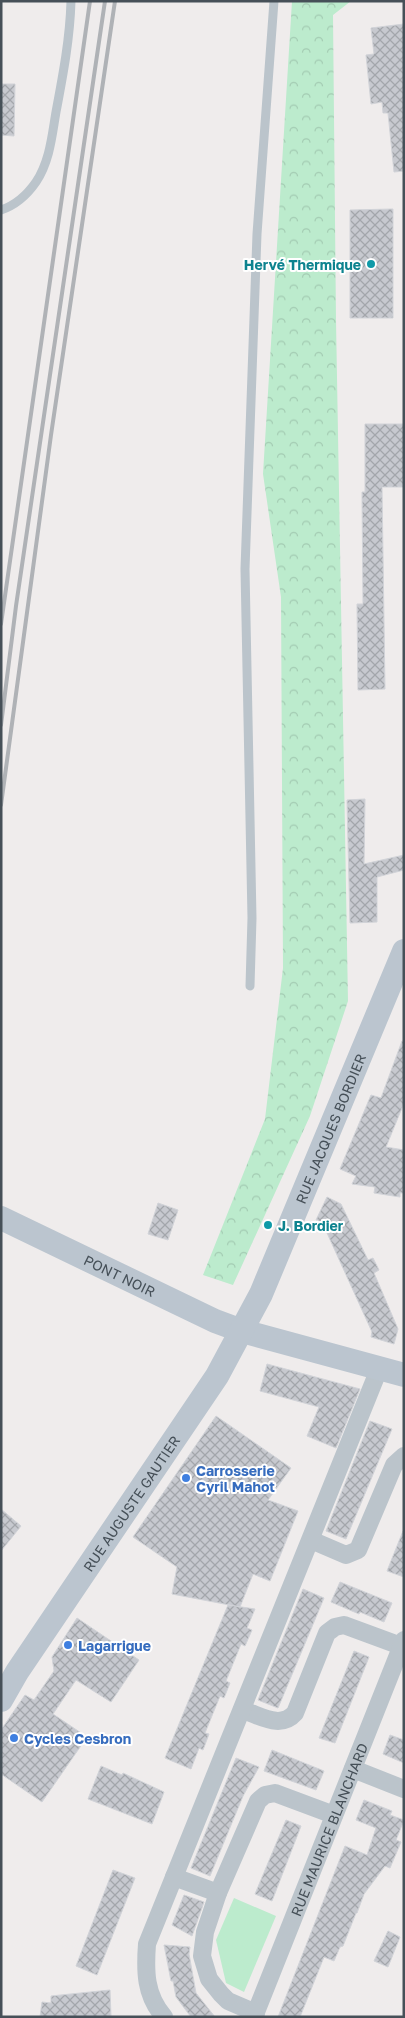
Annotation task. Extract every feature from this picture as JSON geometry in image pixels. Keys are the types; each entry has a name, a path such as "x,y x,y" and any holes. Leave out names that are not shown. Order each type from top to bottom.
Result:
{"street":[{"name":"RUE JACQUES BORDIER","path":"242,1331 261,1294 404,951"},
{"name":"PONT NOIR","path":"1,1218 215,1321 242,1331 404,1375"},
{"name":"RUE AUGUSTE GAUTIER","path":"1,1700 9,1681 217,1376 242,1331"},
{"path":"164,2017 148,1989 145,1972 147,1944 379,1369"},
{"path":"311,1540 346,1555 358,1550 394,1465 404,1456"},
{"path":"242,1710 276,1722 291,1717 295,1713 328,1633 335,1627 344,1625 403,1643"},
{"name":"RUE MAURICE BLANCHARD","path":"255,2015 403,1643"},
{"path":"353,1769 404,1789"},
{"path":"255,2015 228,2001 209,1979 205,1968 203,1944 218,1893 258,1802 265,1795 275,1792 334,1815"},
{"path":"174,1877 218,1893"}],"lane":[{"path":"1,210 10,208 24,197 37,181 44,166 49,150 63,77 68,45 71,1"},
{"path":"250,986 252,918 245,569 257,234 274,1"}],"green space":[{"path":"292,1 351,1 333,15 336,320 348,1001 310,1116 233,1285 203,1275 265,1119 283,968 281,597 263,474"},
{"path":"234,1898 276,1916 244,1992 226,1983 216,1940"}],"building":[{"path":"404,24 404,171 394,172 388,113 383,113 382,102 371,104 366,55 374,54 371,28"},
{"path":"1,84 15,84 14,136 1,135"},
{"name":"Hervé Thermique","path":"393,209 393,318 350,318 350,210"},
{"path":"365,424 404,424 404,487 382,487 385,689 358,690 357,604 363,604 362,492 365,492"},
{"path":"365,799 364,864 404,855 404,870 377,877 377,922 350,923 347,800"},
{"path":"402,1041 404,1041 404,1103 386,1147 404,1150 404,1193 400,1193 400,1197 374,1193 375,1187 352,1184 356,1176 340,1169 371,1095 381,1098"},
{"path":"327,1197 341,1204 368,1260 373,1258 379,1270 374,1273 398,1329 394,1344 371,1337 372,1332 322,1222 316,1220"},
{"path":"158,1203 178,1210 168,1240 148,1234"},
{"path":"267,1364 360,1389 336,1448 307,1436 319,1407 260,1391"},
{"path":"216,1416 291,1468 268,1500 298,1511 270,1581 253,1574 240,1607 172,1594 177,1567 133,1537"},
{"path":"370,1421 392,1429 346,1539 326,1531"},
{"path":"1,1509 21,1526 1,1551"},
{"path":"404,1532 404,1577 387,1571"},
{"path":"340,1582 392,1603 384,1622 331,1602"},
{"path":"303,1589 324,1598 278,1708 258,1700"},
{"path":"228,1605 255,1609 247,1628 252,1630 245,1646 241,1644 226,1681 230,1683 224,1698 220,1696 205,1733 209,1734 203,1750 199,1748 191,1769 165,1758"},
{"path":"77,1618 139,1660 111,1702 76,1680 53,1714 87,1737 42,1802 1,1774 1,1730 25,1695 34,1700 54,1671 52,1657"},
{"path":"354,1651 369,1657 335,1743 319,1738"},
{"path":"390,1735 404,1740 404,1763 383,1754"},
{"path":"272,1750 324,1771 316,1790 264,1771"},
{"path":"236,1758 259,1767 243,1796 210,1876 191,1868"},
{"path":"101,1766 122,1775 123,1773 164,1792 152,1824 88,1799"},
{"path":"364,1800 392,1811 390,1815 404,1820 396,1840 401,1842 390,1868 385,1866 364,1894 343,1946 340,1947 334,1961 324,1957 300,2017 278,2017 345,1846 367,1855 376,1828 356,1820"},
{"path":"286,1820 301,1826 272,1901 255,1894"},
{"path":"113,1870 135,1878 97,1975 76,1966"},
{"path":"184,1895 204,1902 192,1936 172,1925"},
{"path":"388,1931 400,1937 388,1967 374,1961"},
{"path":"164,1945 190,1947 189,1954 196,1993 215,2017 191,2017 176,1997"},
{"path":"110,1990 111,2017 40,2017 42,2002 51,2003 51,1996"}],"railway":[{"path":"1,624 90,1"},
{"path":"1,725 16,606 105,1"},
{"path":"1,805 51,435 115,1"}],"place":[{"name":"Hervé Thermique","path":"371,264"},
{"name":"J. Bordier","path":"268,1225"},
{"name":"Carrosserie Cyril Mahot","path":"186,1478"},
{"name":"Lagarrigue","path":"68,1645"},
{"name":"Cycles Cesbron","path":"14,1738"}]}
